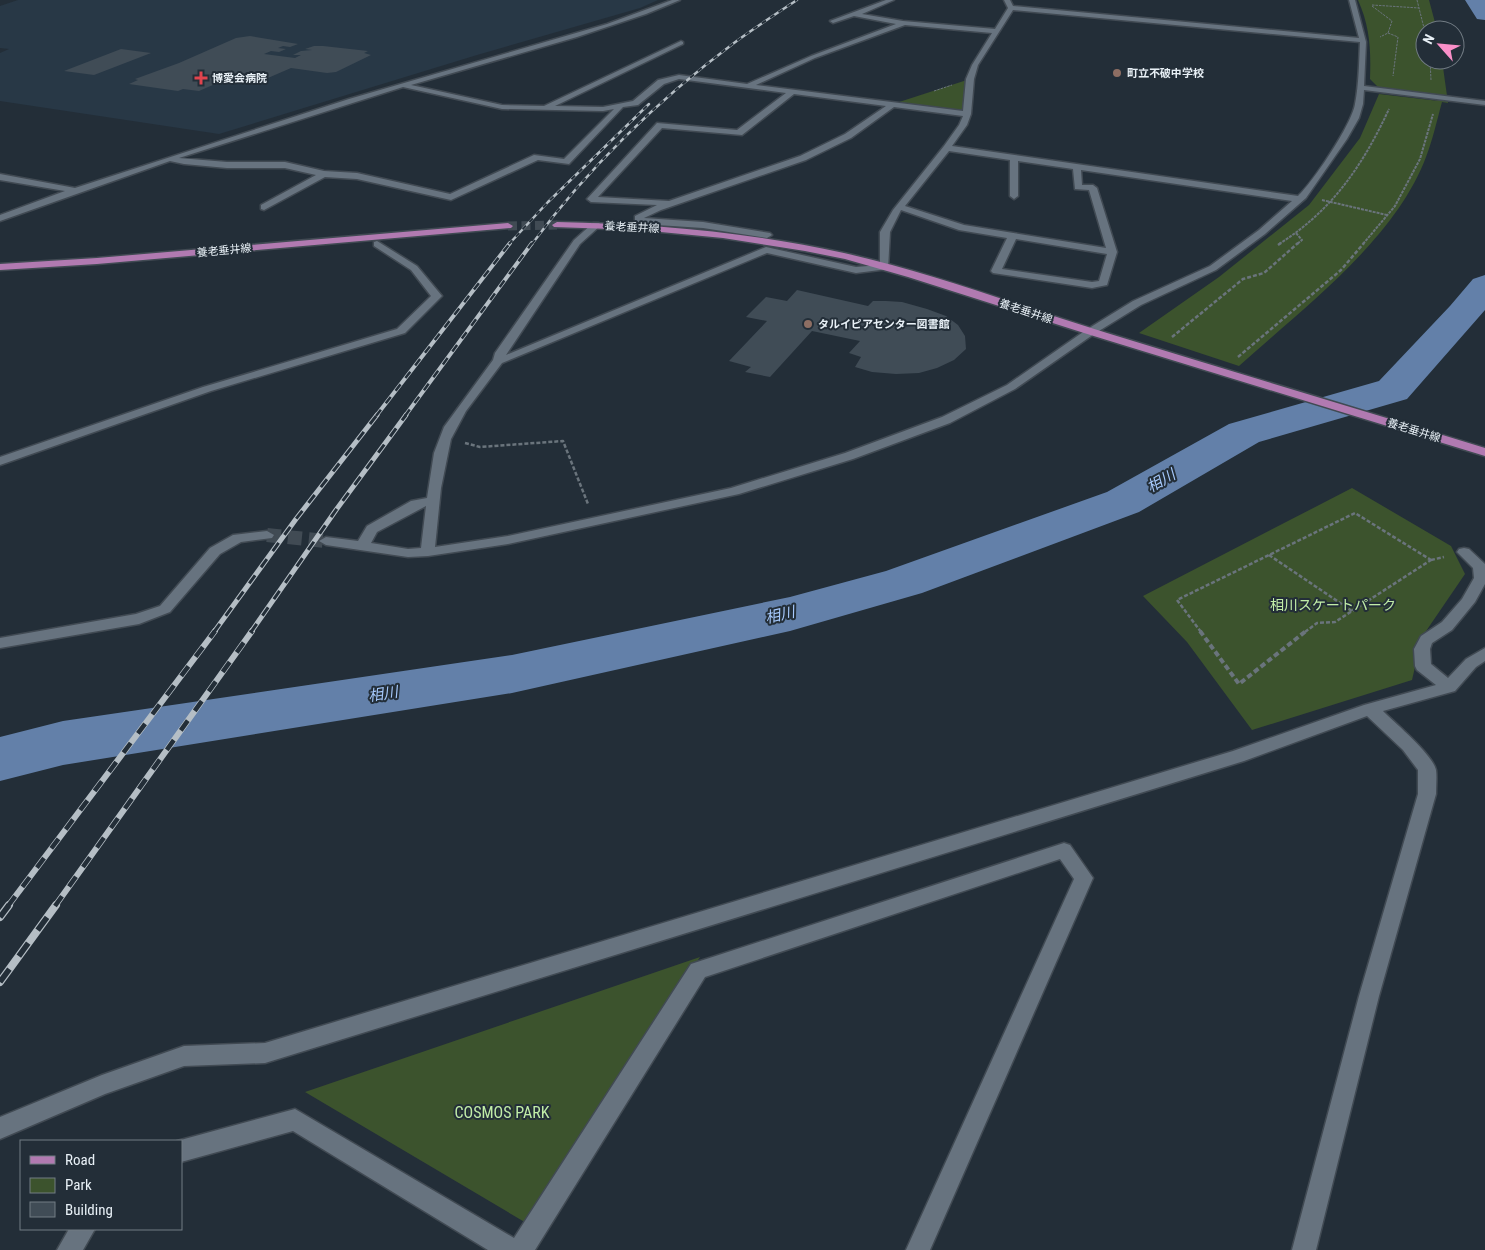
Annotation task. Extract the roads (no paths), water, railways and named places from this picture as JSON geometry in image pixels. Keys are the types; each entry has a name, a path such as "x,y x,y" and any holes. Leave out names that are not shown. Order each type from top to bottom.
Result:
{"main road":[{"name":"養老垂井線","path":"557,225 675,229 756,239 885,267 1090,332 1485,452"},
{"name":"養老垂井線","path":"0,267 22,267 508,226"}],"street":[{"path":"0,218 170,158 401,85 636,16 677,0"},
{"path":"833,21 891,0"},
{"path":"326,541 408,553 428,552 508,540 734,491 849,456 946,420 1011,387 1090,332 1137,303 1213,268 1262,232 1300,199 1343,139 1355,118 1361,88 1362,40 1352,0"},
{"path":"498,361 766,250 856,270 885,267 886,232 900,207 948,148 963,125 967,114 970,79 975,65 996,31 1009,4 1362,40"},
{"path":"854,14 904,23 996,31"},
{"path":"747,86 813,57 904,23"},
{"path":"544,108 681,43"},
{"path":"401,85 502,107 603,109 635,103 661,82 673,78 967,114"},
{"path":"1361,88 1485,103"},
{"path":"674,203 591,200 660,125 739,133 792,92"},
{"path":"767,235 703,225 642,220 638,218 674,203 804,158 848,136 893,104"},
{"path":"170,158 184,162 210,164 285,165 324,174 357,176 451,197 538,157 566,162 620,107"},
{"path":"948,148 1300,199"},
{"path":"1014,158 1014,196"},
{"path":"1013,236 996,270 1092,285 1103,283 1112,252 1093,188 1078,187 1077,167"},
{"path":"264,207 324,174"},
{"path":"0,177 74,191"},
{"path":"900,207 962,228 1112,252"},
{"path":"428,552 433,500 444,444 450,428 498,361 500,353 577,242 596,225"},
{"path":"0,461 208,389 401,331 436,296 414,268 378,244"},
{"path":"363,545 372,529 378,525 416,504 433,500"},
{"path":"0,643 139,619 165,609 215,551 238,538 266,535"},
{"path":"1448,687 1423,666 1422,649 1426,640 1447,626 1468,602 1481,578 1480,567 1464,552"},
{"path":"0,1128 102,1085 184,1056 264,1053 1238,756 1370,709 1448,687 1471,663 1485,653"},
{"path":"1304,1250 1369,996 1427,794 1427,769 1409,746 1370,709"},
{"path":"521,1250 698,970 1064,850 1084,878 918,1250"},
{"path":"182,1152 295,1120 511,1250"},
{"path":"69,1250 83,1230"}],"waterway":[{"name":"相川","path":"1475,0 1485,14"},
{"name":"相川","path":"0,759 63,743 512,674 790,614 904,582 1123,502 1244,433 1393,390 1463,314 1485,286"}],"tunnel":[{"path":"508,226 557,225"},
{"path":"267,535 326,541"}],"railway":[{"path":"532,244 553,216 600,162 652,111 734,43 797,0"},
{"path":"509,244 548,202 649,104"},
{"path":"376,416 510,243"},
{"path":"405,416 532,243"},
{"path":"214,632 296,519 377,415"},
{"path":"251,632 336,510 406,415"},
{"path":"8,906 215,631"},
{"path":"55,906 252,631"},
{"path":"0,917 9,905"},
{"path":"0,982 56,905"}],"place":[{"name":"町立不破中学校","path":"1117,73"},
{"name":"博愛会病院","path":"201,78"},
{"name":"タルイピアセンター図書館","path":"808,324"}],"park label":[{"name":"相川スケートパーク","path":"1333,605"},
{"name":"COSMOS PARK","path":"502,1112"}]}
